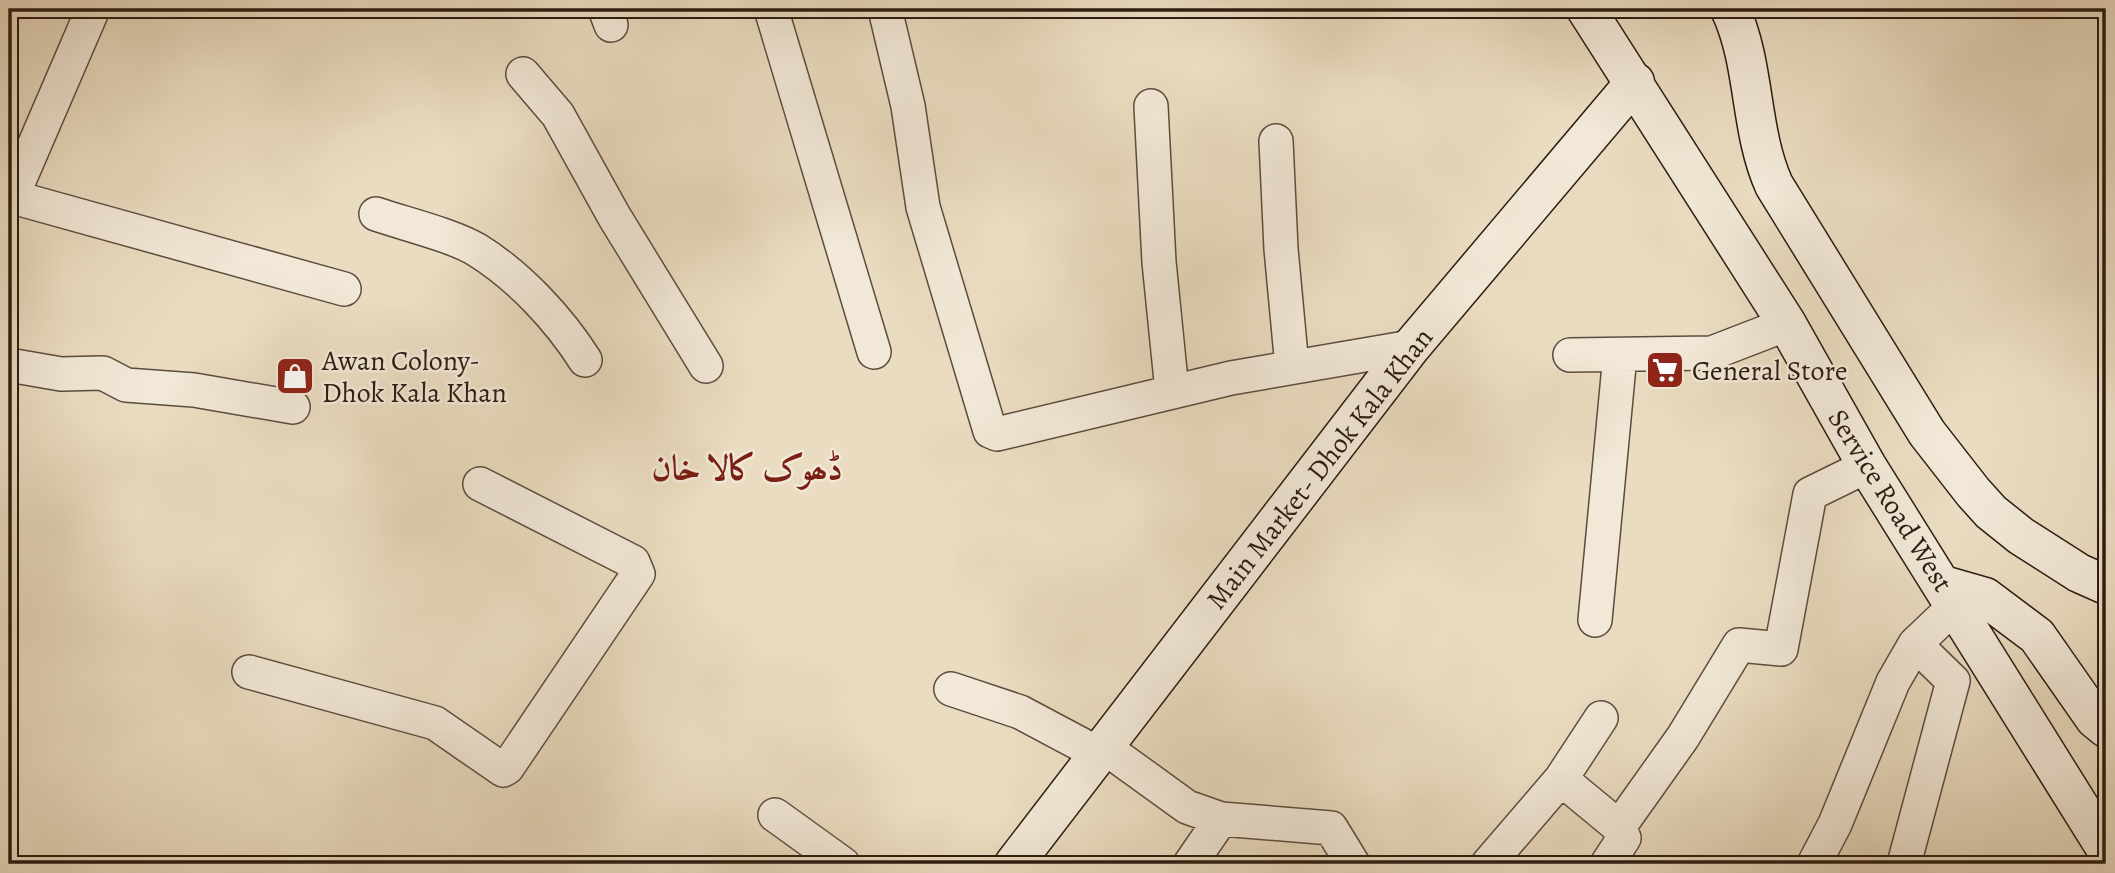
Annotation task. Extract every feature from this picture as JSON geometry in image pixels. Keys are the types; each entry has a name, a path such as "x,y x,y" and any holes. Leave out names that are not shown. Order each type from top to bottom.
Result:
{"street":[{"path":"93,9 10,196 344,289"},
{"path":"771,9 874,352"},
{"path":"885,9 908,106 923,207 990,431 997,434 1172,391 1411,347"},
{"name":"Service Road West","path":"1586,9 1787,324 1867,466 1950,595 2106,849"},
{"path":"1730,9 1748,73 1762,158 1774,185 1927,433 1991,512 2049,555 2106,585"},
{"path":"523,74 558,115 614,216 706,366"},
{"name":"Main Market- Dhok Kala Khan","path":"1014,864 1411,347 1635,82"},
{"path":"1151,106 1159,262 1172,391"},
{"path":"1276,141 1281,249 1292,367"},
{"path":"376,214 475,248 509,273 572,338 585,360"},
{"path":"1570,355 1712,353 1787,324"},
{"path":"1595,621 1620,355"},
{"path":"9,365 61,374 103,373 126,385 194,390 293,407"},
{"path":"1619,827 1683,737 1739,645 1781,649 1810,494 1867,466"},
{"path":"248,672 435,723 503,770 507,768 638,574 638,568 633,562 480,484"},
{"path":"1814,864 1841,812 1893,682 1915,644 1950,595 1985,597 2037,636 2095,719 2106,728"},
{"path":"1904,864 1953,681 1915,644"},
{"path":"951,689 1020,712 1102,750 1187,807 1221,819 1331,828 1353,864"},
{"path":"1488,864 1561,779 1601,718"},
{"path":"1561,779 1619,827 1624,838 1607,864"},
{"path":"775,815 843,864"},
{"path":"1191,864 1221,819"}],"place":[{"name":"General Store","path":"1665,370"},
{"name":"Awan Colony- Dhok Kala Khan","path":"295,376"}],"district":[{"name":"ڈھوک کالا خان","path":"747,467"}]}
